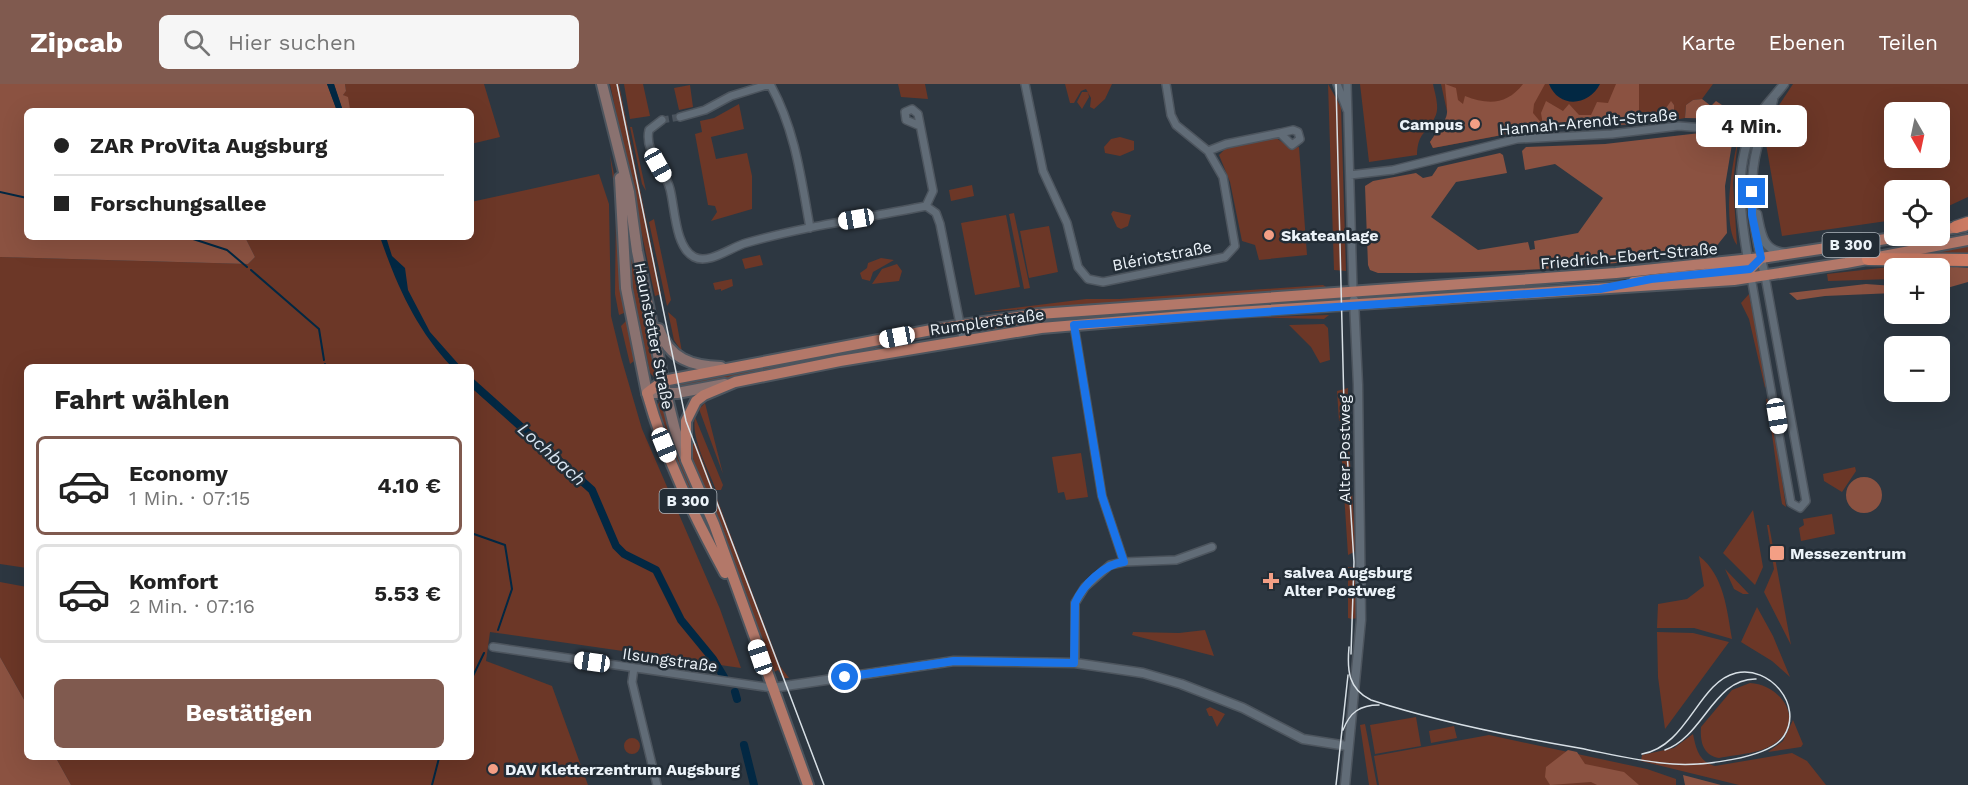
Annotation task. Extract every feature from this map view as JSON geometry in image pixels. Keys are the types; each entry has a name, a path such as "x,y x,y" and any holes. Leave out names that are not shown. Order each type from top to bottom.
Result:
{"highway":[{"name":"B 300","path":"1868,259 1967,260"}],"main road":[{"name":"Haunstetter Straße","path":"602,84 628,192 663,381 675,430 714,524 808,785"},
{"name":"Haunstetter Straße","path":"619,162 626,288 647,393 664,445 696,519 741,603"},
{"name":"Friedrich-Ebert-Straße","path":"1354,304 1600,289 1651,279 1750,269 1761,258 1884,240"},
{"name":"Friedrich-Ebert-Straße","path":"1353,291 1616,273 1750,269 1765,276 1968,240"},
{"name":"Rumplerstraße","path":"646,288 662,340 676,356 699,367 740,368"},
{"name":"Rumplerstraße","path":"647,393 663,381 961,325 1101,308 1353,291"},
{"name":"Rumplerstraße","path":"647,393 666,394 963,339 1074,325 1354,304"},
{"name":"Rumplerstraße","path":"686,460 685,432 692,408 704,395 735,382"}],"street":[{"path":"680,117 705,110 731,96 770,84 782,106 793,135 810,228"},
{"name":"Blériotstraße","path":"1024,84 1043,171 1068,223 1077,267 1088,279 1102,282 1231,254 1235,238 1223,177 1208,151 1176,126 1171,115 1166,84"},
{"name":"Alter Postweg","path":"1337,84 1348,112"},
{"name":"Alter Postweg","path":"1345,785 1362,605 1347,84"},
{"path":"1773,99 1760,138 1752,192 1752,215 1806,501 1800,508 1791,503 1740,199 1743,157 1750,134 1758,116 1784,84"},
{"path":"662,120 649,130 649,145 669,183 681,239 693,257 706,260 745,243 926,206 936,213 940,224 963,339"},
{"path":"920,126 933,191 926,206"},
{"name":"Hannah-Arendt-Straße","path":"1350,175 1393,170 1517,139 1643,132 1679,126 1708,127 1750,134 1760,138"},
{"path":"1208,151 1226,144 1280,133"},
{"path":"1752,192 1764,242 1772,250 1797,254"},
{"path":"1074,325 1102,496 1124,562"},
{"path":"1074,663 1075,603 1079,594 1104,569 1124,562 1166,562 1212,547"},
{"name":"Ilsungstraße","path":"493,648 772,688"},
{"path":"772,688 954,661 1074,663 1143,673 1181,684 1243,708 1303,739 1347,746"},
{"path":"634,668 632,682 657,785 664,785"}],"shaded area":[{"path":"0,84 327,84 336,108 24,108 24,240 246,240 255,257 248,264 0,257"},
{"path":"334,84 345,84 346,91 343,95 348,97 350,108 342,108"},
{"path":"345,84 484,84 500,137 474,143 474,108 350,108 343,94 346,91"},
{"path":"610,84 619,84 661,294 655,296 663,334"},
{"path":"624,84 643,84 650,116 630,119"},
{"path":"898,84 925,84 928,99 901,97"},
{"path":"1065,84 1112,84 1105,99 1094,109 1090,107 1091,98 1086,89 1081,91 1074,103 1070,103"},
{"path":"1328,84 1341,107 1346,271 1334,270"},
{"path":"1360,84 1433,84 1437,109 1432,123 1419,141 1417,155 1369,162"},
{"path":"1441,84 1713,84 1702,99 1693,100 1686,105 1685,118 1674,120 1674,105 1671,102 1656,122 1639,119 1534,129 1433,148 1430,142 1448,116"},
{"path":"1445,84 1456,88 1458,100 1463,104 1465,96 1482,101 1497,101 1510,96 1523,84 1545,84 1534,104 1533,113 1543,125 1541,113 1546,101 1563,111 1569,104 1579,115 1591,115 1597,102 1608,103 1616,84 1639,84 1639,124 1534,129 1433,148 1430,142 1446,116"},
{"path":"1793,84 1968,84 1968,197 1950,205 1950,180 1884,180 1884,221 1782,236 1766,144 1772,116"},
{"path":"690,85 693,107 679,110 674,88"},
{"path":"1082,92 1088,92 1089,97 1082,109 1077,102"},
{"path":"1702,99 1711,106 1716,101 1734,113 1731,119 1685,118 1686,105 1693,100"},
{"path":"1671,101 1674,105 1674,120 1656,122"},
{"path":"739,104 744,129 711,137 716,159 747,153 752,176 752,209 711,221 717,212 715,206 708,205 695,134 702,132 700,121 714,118"},
{"path":"630,127 632,127 646,191 642,184"},
{"path":"1700,133 1731,139 1732,144 1725,186 1727,233 1715,248 1632,261 1547,269 1420,273 1378,273 1370,270 1365,186 1373,181 1416,173 1423,178 1432,176 1438,167 1500,153 1503,155 1507,173 1456,182 1431,217 1478,250 1528,242 1530,250 1535,249 1534,241 1578,233 1603,198 1555,164 1525,170 1522,151 1526,147 1605,144"},
{"path":"1120,137 1134,141 1134,150 1120,156 1105,153 1104,147 1111,139"},
{"path":"1276,138 1291,148 1299,147 1307,255 1259,260 1255,245 1242,241 1230,182 1219,155 1226,148"},
{"path":"1738,140 1733,183 1737,245 1732,236 1729,209 1731,178"},
{"path":"610,155 616,184 620,280 624,313 619,315 615,294 616,204"},
{"path":"599,174 609,204 611,316 621,357 642,429 720,609 741,668 490,632 486,661 552,686 588,785 71,785 57,760 474,760 474,364 24,364 24,568 0,564 0,257 248,264 255,257 246,240 474,240 474,201"},
{"path":"972,185 974,196 951,201 949,190"},
{"path":"1113,211 1131,215 1128,226 1121,229 1117,227 1111,214"},
{"path":"1014,213 1030,288 1024,289 1009,214"},
{"path":"1006,215 1020,287 975,295 961,223"},
{"path":"628,219 657,375 655,378 650,373 629,271"},
{"path":"654,219 671,300 667,306 649,222"},
{"path":"1049,226 1058,272 1029,278 1020,231"},
{"path":"1968,244 1968,254 1914,255"},
{"path":"760,255 763,265 745,269 742,259"},
{"path":"881,258 894,260 873,272 870,281 862,279 860,273 867,268 868,263"},
{"path":"897,264 902,271 899,281 872,284 882,269"},
{"path":"1950,266 1968,268 1968,282 1950,287"},
{"path":"1884,268 1884,279 1828,281 1827,274"},
{"path":"732,279 733,286 721,291 721,289 715,290 713,283"},
{"path":"1866,284 1884,285 1884,293 1825,296 1797,300 1789,293"},
{"path":"1323,285 1328,288 981,312 1086,299 1119,299"},
{"path":"1749,294 1767,384 1765,388 1749,319 1741,303"},
{"path":"1201,307 985,332 984,326 1073,315"},
{"path":"668,312 676,319 682,352 674,340"},
{"path":"1329,315 1324,319 1255,317"},
{"path":"1235,318 1198,322 1200,319"},
{"path":"626,321 634,361 630,364 621,326"},
{"path":"1324,324 1328,328 1330,360 1320,363 1311,347 1289,325"},
{"path":"940,333 940,335 681,388 679,383"},
{"path":"1348,388 1347,419 1339,421 1337,391"},
{"path":"1770,398 1786,507 1782,504 1766,399"},
{"path":"661,400 705,521 701,519 665,438 656,407"},
{"path":"705,403 723,474 699,409"},
{"path":"695,417 723,485 721,490 716,490 701,454 695,435"},
{"path":"696,443 780,666 789,678 784,678 778,670 774,672 764,649 690,450 691,445"},
{"path":"1341,447 1349,447 1356,551 1348,555"},
{"path":"1081,453 1088,497 1066,500 1064,492 1058,493 1052,457"},
{"path":"1855,467 1856,471 1842,492 1824,481 1823,474"},
{"path":"1864,477 1877,482 1882,495 1877,508 1864,513 1851,508 1846,495 1851,482"},
{"path":"1753,510 1763,567 1755,585 1723,553"},
{"path":"1832,514 1835,534 1801,541 1799,528 1804,525 1803,519"},
{"path":"1767,525 1769,525 1791,645 1764,592 1774,569"},
{"path":"1699,556 1714,573 1719,583 1726,605 1732,639 1694,628 1657,628 1658,604 1687,599 1704,586"},
{"path":"1348,567 1356,567 1357,618 1352,619 1348,618"},
{"path":"1725,569 1749,594 1743,594 1734,589"},
{"path":"0,582 24,586 24,700 0,657"},
{"path":"1757,607 1773,636 1790,677 1772,661 1741,642"},
{"path":"1205,630 1214,656 1132,635 1133,632 1179,633"},
{"path":"1657,632 1693,633 1729,642 1665,729 1658,677"},
{"path":"0,657 24,700 24,760 57,760 71,785 0,785"},
{"path":"1750,683 1770,689 1785,704 1789,713 1786,732 1778,741 1765,749 1719,758 1709,754 1701,738 1701,727 1732,690"},
{"path":"1210,707 1225,714 1217,727 1206,709"},
{"path":"1416,717 1421,746 1375,754 1370,725"},
{"path":"1793,720 1803,744 1801,747 1768,752 1783,741"},
{"path":"1365,724 1377,785 1369,785 1360,725"},
{"path":"1454,726 1457,738 1431,743 1429,731"},
{"path":"1693,734 1699,754 1705,761 1715,766 1792,753 1807,761 1826,785 1739,785 1641,761 1642,755 1674,748"},
{"path":"1489,735 1647,769 1676,779 1676,785 1379,785 1374,756"},
{"path":"632,738 640,746 632,754 624,746"},
{"path":"1568,750 1577,752 1585,764 1624,772 1639,785 1597,785 1591,782 1550,785 1545,777 1546,767"},
{"path":"1683,775 1721,785 1685,785"}],"water":[{"path":"327,84 334,84 342,108 336,108"},
{"path":"1549,84 1600,84 1589,97 1574,102 1560,98"},
{"path":"381,240 387,240 392,256 405,268 408,290 430,332 458,364 449,364 428,338 393,273"},
{"path":"474,381 491,397 487,401 474,390"}],"waterway":[{"path":"0,192 24,197"},
{"path":"196,240 227,250 247,267"},
{"path":"251,270 319,329 324,360"},
{"name":"Lochbach","path":"474,385 592,490 616,546 624,554 656,570 681,620 713,659 724,677"},
{"path":"474,534 505,545 512,589 498,630"},
{"path":"474,674 484,653"},
{"name":"Lochbach","path":"735,692 737,699"},
{"name":"Lochbach","path":"744,745 754,785"},
{"path":"432,785 438,760"}],"tunnel":[{"path":"662,120 680,117"}],"tram line":[{"path":"617,84 686,421 824,785"},
{"path":"1336,84 1344,405 1354,562 1351,654"},
{"path":"1349,647 1348,663 1353,684 1363,696 1371,700 1474,728 1626,758 1685,764 1716,762 1749,755 1776,744 1784,736 1789,724 1790,712 1780,690 1771,681 1748,672 1736,673 1723,679 1712,688 1671,739 1658,749 1642,754"},
{"path":"1336,785 1348,675"},
{"path":"1665,750 1678,743 1689,733 1729,688 1742,681 1756,679"},
{"path":"1343,730 1349,718 1356,711 1366,706 1379,705"}],"place":[{"name":"Campus","path":"1475,124"},
{"name":"Skateanlage","path":"1269,235"},
{"name":"Messezentrum","path":"1777,553"},
{"name":"salvea Augsburg Alter Postweg","path":"1271,581"},
{"name":"DAV Kletterzentrum Augsburg","path":"493,769"}],"route":[{"path":"845,677 954,661 1074,663 1075,603 1079,594 1104,569 1118,562 1124,562 1102,496 1074,325 1600,289 1651,279 1750,269 1761,258 1752,215 1752,192"}]}
